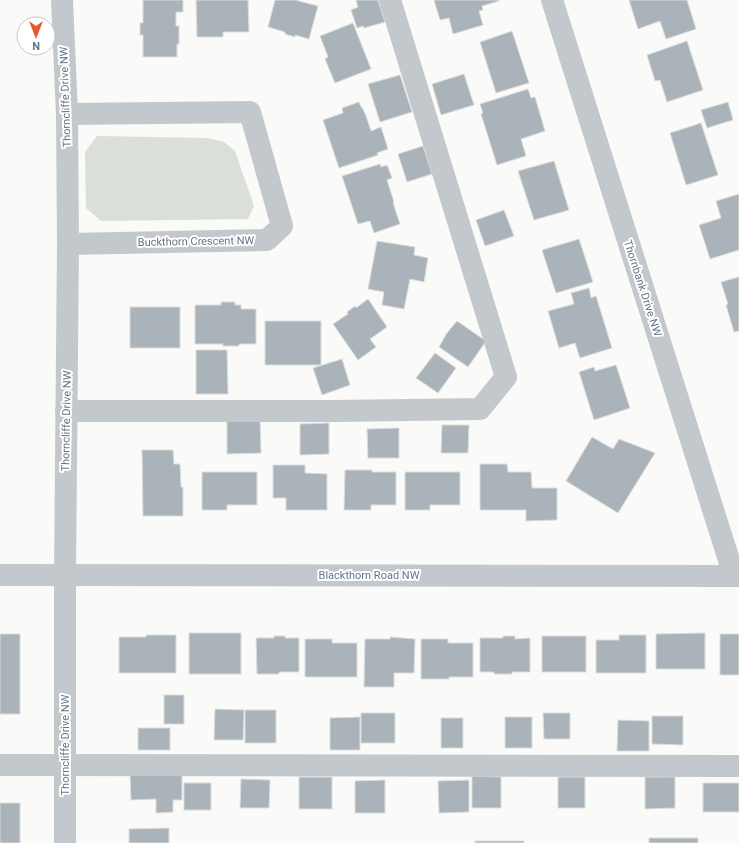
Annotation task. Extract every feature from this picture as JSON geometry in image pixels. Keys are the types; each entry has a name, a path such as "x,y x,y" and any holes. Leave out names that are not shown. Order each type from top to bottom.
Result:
{"street":[{"name":"Thorncliffe Drive NW","path":"62,0 67,114 68,244 65,574 65,843"},
{"path":"66,411 334,411 480,409 506,377 390,0"},
{"name":"Thornbank Drive NW","path":"552,0 737,576"},
{"name":"Buckthorn Crescent NW","path":"67,114 250,112 282,226 267,240 68,244"},
{"name":"Blackthorn Road NW","path":"0,575 737,576"},
{"path":"0,765 739,766"}],"shaded area":[{"path":"97,136 208,138 224,142 235,151 254,206 248,219 101,221 86,208 85,152"}],"building":[{"path":"143,0 183,0 183,12 176,12 176,26 179,26 177,57 143,57 143,35 140,35 140,23 143,23"},
{"path":"196,0 248,0 249,32 223,32 223,37 197,37"},
{"path":"275,0 295,0 318,6 309,39 295,35 295,37 285,34 285,32 268,27"},
{"path":"356,0 378,0 385,22 364,28 363,26 357,28 351,10 358,7"},
{"path":"434,0 499,1 482,6 483,10 479,11 483,25 453,34 449,18 440,20"},
{"path":"629,0 687,0 696,29 666,39 660,21 638,29"},
{"path":"353,23 371,69 335,83 325,59 328,57 320,36"},
{"path":"512,31 529,83 496,93 480,42"},
{"path":"687,41 703,90 667,102 660,80 655,81 647,55"},
{"path":"464,74 474,105 441,115 432,84"},
{"path":"400,75 412,112 380,122 368,84"},
{"path":"528,89 531,98 535,97 545,131 521,139 526,156 497,165 481,114 483,113 480,104"},
{"path":"359,102 371,131 381,127 388,149 377,153 378,155 339,168 323,120 343,113 342,108"},
{"path":"728,102 733,120 707,128 701,110"},
{"path":"701,123 718,175 686,185 670,133"},
{"path":"423,146 432,174 407,182 398,154"},
{"path":"554,161 569,210 534,220 518,171"},
{"path":"380,164 381,167 387,165 392,178 387,180 400,224 374,233 370,221 358,224 342,176"},
{"path":"739,194 739,250 710,259 699,225 721,218 716,201"},
{"path":"504,210 514,236 485,246 476,220"},
{"path":"579,239 593,282 556,293 542,250"},
{"path":"377,241 415,247 414,255 428,258 424,282 410,279 404,309 382,305 384,292 368,289"},
{"path":"739,277 739,331 734,332 726,305 728,304 721,282"},
{"path":"589,288 591,298 596,296 612,348 580,358 575,343 559,348 548,311 574,304 571,293"},
{"path":"368,299 387,327 370,339 376,347 358,360 333,324 348,314 347,312 355,306 356,308"},
{"path":"221,302 235,302 235,305 241,305 241,309 256,309 256,344 223,346 223,344 195,344 195,305 221,305"},
{"path":"130,307 180,307 180,348 130,348"},
{"path":"265,321 321,321 321,365 265,365"},
{"path":"457,321 486,341 468,367 439,347 447,333"},
{"path":"196,350 227,350 228,394 196,394"},
{"path":"435,353 456,368 438,393 416,378"},
{"path":"342,359 350,385 322,395 313,368"},
{"path":"616,365 630,408 594,420 579,372 594,367 595,371"},
{"path":"227,420 260,420 261,453 227,454"},
{"path":"329,423 329,454 300,455 300,424"},
{"path":"442,425 469,425 468,453 441,453"},
{"path":"399,428 399,458 368,458 367,429"},
{"path":"592,437 613,449 619,439 655,453 618,513 566,481"},
{"path":"142,450 173,450 174,464 180,464 181,487 183,487 183,516 143,516"},
{"path":"480,464 507,464 508,472 531,472 532,488 557,488 557,520 526,521 526,510 480,510"},
{"path":"273,465 305,465 305,473 327,474 327,510 286,510 286,498 273,498"},
{"path":"345,470 396,472 396,505 371,505 371,510 344,510"},
{"path":"202,472 257,472 257,505 227,505 227,510 202,510"},
{"path":"405,472 460,472 460,505 430,505 430,510 405,510"},
{"path":"189,633 241,633 241,674 189,674"},
{"path":"705,633 705,669 656,669 656,634"},
{"path":"0,634 20,634 20,714 0,714"},
{"path":"720,634 739,634 739,675 720,675"},
{"path":"146,635 176,635 176,673 119,673 119,637 146,637"},
{"path":"619,635 646,635 646,673 596,673 596,640 619,640"},
{"path":"274,636 299,638 299,672 257,674 256,638 274,638"},
{"path":"503,636 515,636 515,639 530,638 530,672 494,674 494,672 480,672 480,638 503,638"},
{"path":"542,636 586,636 586,672 542,672"},
{"path":"390,637 415,639 414,673 394,673 394,687 364,687 365,639 390,639"},
{"path":"305,639 332,639 332,643 357,643 357,677 305,677"},
{"path":"421,639 448,639 448,643 473,643 473,677 421,679"},
{"path":"164,695 184,695 184,724 164,724"},
{"path":"215,709 244,710 243,740 214,740"},
{"path":"245,710 276,710 276,743 245,743"},
{"path":"361,713 395,713 395,743 361,743"},
{"path":"543,713 570,713 570,739 544,739"},
{"path":"652,716 683,716 683,745 652,744"},
{"path":"360,717 360,750 330,750 330,718"},
{"path":"505,717 532,717 532,748 505,748"},
{"path":"441,718 463,718 463,748 441,748"},
{"path":"618,720 649,721 649,751 617,751"},
{"path":"138,728 170,728 170,750 138,750"},
{"path":"130,775 182,775 182,800 173,800 173,812 156,813 156,799 131,800"},
{"path":"472,776 501,777 501,808 472,808"},
{"path":"299,777 332,777 332,809 299,809"},
{"path":"558,777 585,777 585,808 558,808"},
{"path":"645,777 675,777 675,808 645,809"},
{"path":"241,779 270,780 269,808 240,808"},
{"path":"385,780 385,813 355,813 355,781"},
{"path":"469,780 469,812 439,813 438,781"},
{"path":"184,783 211,783 211,810 184,810"},
{"path":"703,783 739,783 739,812 703,812"},
{"path":"0,803 20,803 20,843 0,843"},
{"path":"169,828 169,843 129,843 129,829"},
{"path":"649,838 698,838 698,843 649,843"},
{"path":"475,841 524,841 524,843 475,843"}]}
